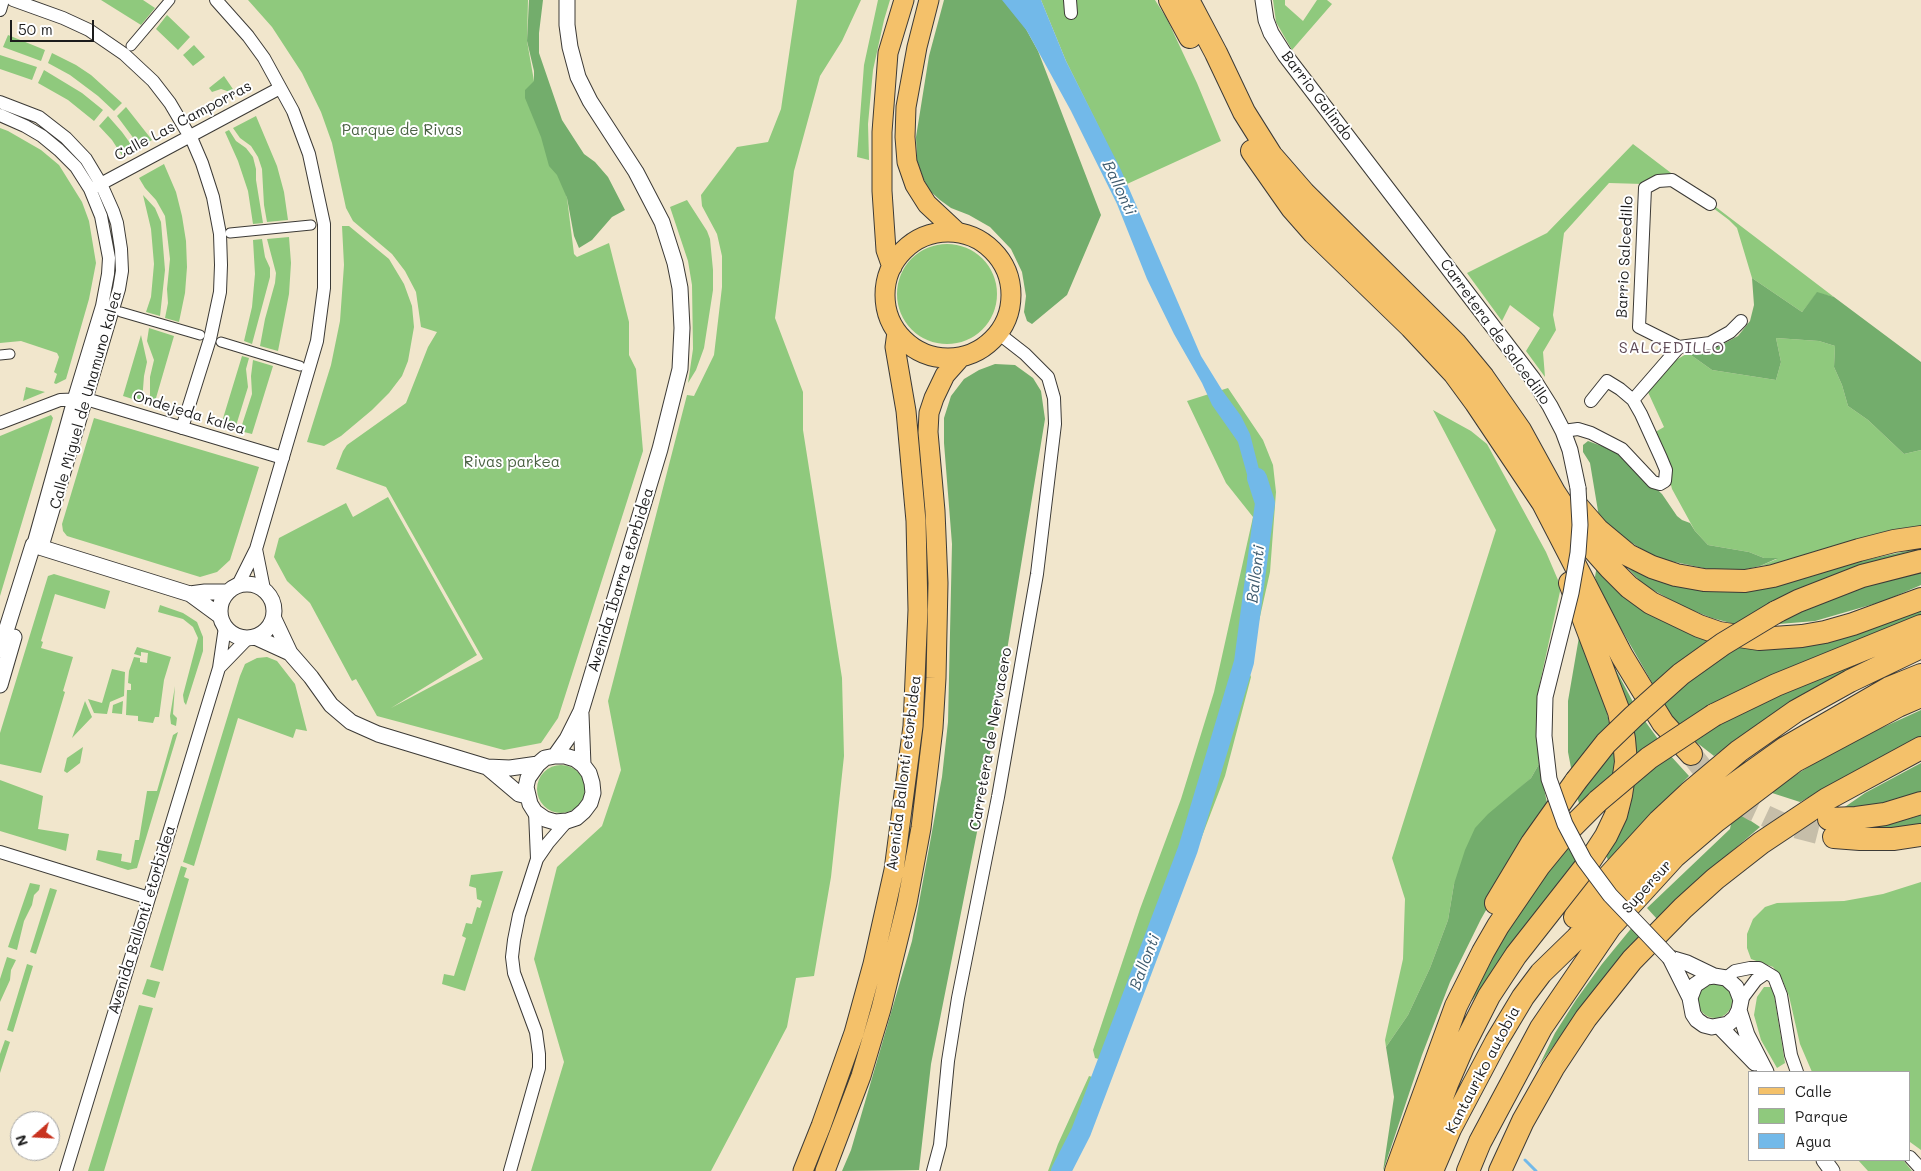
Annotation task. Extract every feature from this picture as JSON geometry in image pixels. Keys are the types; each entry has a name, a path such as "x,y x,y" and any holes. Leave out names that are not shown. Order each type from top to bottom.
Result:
{"highway":[{"path":"1170,0 1207,53 1271,156 1304,194 1455,344 1484,377 1565,492 1598,530 1628,555 1676,576 1704,580 1745,581 1773,576 1868,547 1921,537"},
{"path":"1188,0 1207,53 1250,149 1292,208 1314,233 1411,326 1454,373 1544,503 1622,656 1663,723 1691,754"},
{"path":"1415,1171 1463,1046 1489,996 1516,955 1589,862 1606,836 1616,814 1626,762 1619,712 1562,562 1492,428"},
{"path":"1520,430 1554,492 1586,541 1610,568 1629,587 1651,603 1699,626 1719,633 1759,639 1802,636 1853,624 1921,599"},
{"path":"1456,1006 1457,987 1490,914 1532,843 1576,781 1606,744 1634,716 1681,674 1723,644 1776,612 1798,601 1862,576 1921,561"},
{"path":"1396,1171 1456,1006 1483,952 1519,894 1561,840 1598,801 1649,758 1714,715 1776,685 1921,626"},
{"path":"1541,973 1566,929 1597,890 1659,821 1689,793 1739,751 1796,711 1850,681 1921,647"},
{"name":"Supersur","path":"1541,973 1577,938 1653,848 1698,810 1785,748 1889,688 1921,675"},
{"name":"Supersur","path":"1468,1171 1480,1142 1541,1028 1610,927 1674,857 1716,821 1795,761 1898,706 1921,696"},
{"path":"1500,1171 1523,1120 1586,1018 1632,960 1683,908 1761,843 1826,799 1921,748"},
{"path":"1921,803 1885,814 1856,818 1831,828 1860,839 1893,839 1921,835"},
{"name":"Kantauriko autobia","path":"1432,1171 1450,1129 1496,1042 1523,997 1541,973"}],"main road":[{"path":"892,267 886,250 882,191 882,132 888,53 904,0"},
{"path":"929,0 917,47 906,107 905,137 907,162 914,185 927,204 957,232"},
{"path":"957,232 975,238 990,248 1006,271 1011,298 1007,317 998,333 988,344 975,352 961,357 943,358 925,354 910,345 897,332 889,317 886,283 892,267 903,251 919,239 937,233 957,232"},
{"name":"Avenida Ballonti etorbidea","path":"803,1171 854,1033 873,964 894,870 912,735 918,610 916,531 906,411 895,347 897,332"},
{"name":"Avenida Ballonti etorbidea","path":"825,1171 861,1076 881,1009 907,903 921,828 936,678 938,583 935,511 928,432 934,398 945,375 961,357"}],"street":[{"path":"0,10 3,0"},
{"path":"13,0 63,18 89,30 124,54 153,81 170,103 202,163 213,198 220,234 221,265 216,317 182,428"},
{"path":"131,46 170,0"},
{"path":"216,0 248,36 264,58 292,111 309,154 324,224 325,257 322,304 316,341 283,458 256,549 233,588 223,599 222,621"},
{"name":"Avenida Ibarra etorbidea","path":"555,756 567,739 582,711 660,448 680,369 682,328 680,288 675,263 662,222 647,192 590,101 578,77 570,47 567,0"},
{"path":"1070,0 1071,13"},
{"name":"Barrio Galindo","path":"1264,0 1266,20 1271,33 1285,55 1384,186"},
{"name":"Calle Las Camporras","path":"96,187 280,88"},
{"name":"Calle Miguel de Unamuno kalea","path":"0,102 39,117 53,127 86,159 96,187 117,223 122,271 114,310 80,399 37,546 0,685"},
{"name":"Calle Miguel de Unamuno kalea","path":"0,115 25,126 59,150 96,187"},
{"name":"Barrio Salcedillo","path":"1679,347 1639,327 1645,188 1658,181 1672,180 1710,204"},
{"name":"Carretera de Salcedillo","path":"1384,186 1533,379 1563,431 1570,450 1578,488 1580,525 1578,553 1571,593 1545,697 1544,736 1549,779 1565,824 1584,860 1610,895 1670,958"},
{"path":"230,233 311,226"},
{"path":"121,312 200,336"},
{"path":"1633,400 1679,347 1710,343 1730,332 1741,321"},
{"name":"Carretera de Nervacero","path":"933,1171 940,1145 948,1061 958,998 998,796 1037,574 1055,424 1054,398 1048,377 1025,354 998,333"},
{"path":"221,342 300,366"},
{"path":"1563,431 1578,429 1591,432 1622,448 1648,478 1657,483 1666,481 1662,458 1633,400 1620,389 1607,382 1590,401"},
{"path":"0,423 46,404 80,399"},
{"name":"Ondejeda kalea","path":"80,399 283,458"},
{"path":"37,546 190,594 222,621 231,633 239,637 252,638 290,653"},
{"name":"Calle Miguel de Unamuno kalea","path":"0,650 37,546"},
{"path":"252,638 267,630 274,619 275,610 274,602 264,588 256,549"},
{"path":"190,594 233,588 246,583 256,584 264,588"},
{"path":"274,619 290,653 311,677 331,705 351,722 378,734 487,767 510,768 538,764"},
{"name":"Avenida Ballonti etorbidea","path":"66,1171 219,668 222,621"},
{"name":"Avenida Ballonti etorbidea","path":"219,668 252,638"},
{"name":"Avenida Ibarra etorbidea","path":"537,858 567,821 576,818 590,803 592,783 589,773 583,765 582,711"},
{"path":"510,1171 539,1068 536,1032 518,988 512,957 520,915 537,858 535,812 527,796 528,778 545,758 565,756 583,765"},
{"path":"487,767 519,794 527,796"},
{"path":"535,812 550,820 567,821"},
{"path":"0,852 149,898"},
{"path":"1670,958 1720,977 1736,987 1747,1035 1765,1071"},
{"path":"1670,958 1690,998 1693,1014 1697,1020 1712,1027 1728,1024 1735,1018 1740,1005 1756,980 1766,973"},
{"path":"1690,998 1695,985 1707,977 1720,977 1750,968 1759,968 1774,977 1781,995 1791,1055 1797,1071"},
{"path":"1720,1026 1764,1071"},
{"path":"1911,1158 1921,1169"}],"green space":[{"path":"101,0 143,0 155,8 141,25"},
{"path":"248,0 528,0 527,41 534,81 567,198 574,254 577,257 609,243 629,322 629,355 636,369 643,451 558,718 541,743 504,750 377,716 356,679 352,681 310,603 287,581 274,557 279,538 346,503 353,517 388,497 477,655 391,708 483,659 386,487 336,469 347,445 406,403 428,347 437,332 421,327 416,292 405,271 392,254 353,221 346,208 332,143 321,112 302,73 272,27"},
{"path":"529,0 543,0 539,33 539,53 562,120 584,154 595,162 608,177 625,210 612,217 592,240 579,248 574,236 567,198 557,175 549,166 541,137 525,98 525,90 534,81 534,71 527,41"},
{"path":"797,0 861,0 842,41 820,76 794,171 775,318 803,392 803,430 842,678 844,756 831,877 814,976 796,978 787,1027 711,1171 531,1171 564,1062 534,959 557,867 602,826 621,770 608,701 687,395 694,396 714,355 722,287 722,256 717,234 702,206 701,195 737,147 768,142 781,109"},
{"path":"878,0 890,0 873,70 868,124 869,160 857,157 864,65"},
{"path":"944,0 1010,0 1038,51 1101,215 1067,295 1032,324 1027,321 1024,312 1026,296 1022,272 1011,249 990,227 969,215 951,208 930,191 917,160 916,137 929,56"},
{"path":"1041,0 1155,0 1167,19 1197,83 1221,141 1127,184 1066,61"},
{"path":"1273,0 1285,0 1285,5 1303,21 1317,0 1327,0 1332,4 1292,50 1276,22"},
{"path":"167,15 190,37 178,50 156,29"},
{"path":"8,35 45,50 41,61 3,47"},
{"path":"194,45 205,57 193,66 183,55"},
{"path":"52,53 91,75 122,103 114,111 70,75 48,63"},
{"path":"0,55 37,67 32,80 0,69"},
{"path":"44,70 82,93 103,110 94,121 68,100 38,83"},
{"path":"224,76 237,95 233,97 227,91 221,89 212,92 209,88"},
{"path":"126,107 152,140 140,147 117,116"},
{"path":"108,116 135,150 123,157 112,140 99,126"},
{"path":"256,116 277,166 284,192 288,220 267,222 262,169 258,157 251,146 240,138 233,128"},
{"path":"0,128 41,150 59,165 82,202 89,221 96,263 89,299 66,379 56,384 54,383 57,374 54,372 59,357 57,353 21,341 0,343"},
{"path":"229,130 236,141 246,148 253,157 263,223 253,224 248,191 238,161 225,132"},
{"path":"1633,144 1834,297 1817,293 1802,312 1752,278 1737,228 1672,177 1643,184 1609,183 1564,233 1553,315 1556,330 1543,352 1545,377 1526,351 1540,328 1510,305 1502,321 1467,273 1547,233"},
{"path":"164,164 176,192 186,241 185,293 179,322 165,318 168,303 167,289 170,259 165,216 156,200 139,178"},
{"path":"143,195 155,208 161,222 165,270 160,316 146,312 151,297 154,264 151,229"},
{"path":"687,200 710,239 713,270 713,290 704,348 696,370 688,383 693,349 692,285 688,261 670,207"},
{"path":"342,226 349,226 389,259 404,284 412,306 414,327 408,361 402,376 372,410 341,436 324,446 307,442 331,365 340,321 344,265"},
{"path":"289,237 291,263 289,294 278,351 260,346 276,273 267,239"},
{"path":"262,239 265,257 270,268 270,277 252,344 244,341 252,307 255,274 253,240"},
{"path":"947,244 966,248 982,259 993,275 997,294 993,313 982,329 966,340 947,344 928,340 912,329 901,313 897,294 901,275 912,259 928,248"},
{"path":"1752,278 1802,312 1817,292 1834,297 1921,362 1921,450 1904,454 1868,420 1848,406 1834,367 1835,346 1819,341 1776,338 1781,362 1776,380 1712,370 1688,353 1710,351 1738,336 1750,321 1754,305"},
{"path":"149,328 174,336 154,405 148,403 150,377 154,360 147,341"},
{"path":"141,335 147,362 142,402 123,396"},
{"path":"1776,338 1819,341 1835,346 1834,367 1848,406 1868,420 1904,454 1921,450 1921,526 1783,563 1760,566 1777,559 1764,558 1749,552 1708,545 1695,531 1672,489 1664,457 1652,434 1664,427 1647,390 1671,363 1688,353 1712,370 1776,380 1781,362"},
{"path":"242,356 249,358 246,369 248,387 235,429 221,425"},
{"path":"253,360 273,366 252,434 240,431 252,394 251,376"},
{"path":"995,364 1015,365 1033,378 1041,391 1045,419 978,827 931,1064 919,1170 842,1171 851,1150 912,941 942,777 948,722 952,544 944,443 944,418 951,396 964,379 979,370"},
{"path":"26,387 45,392 23,401"},
{"path":"1228,388 1263,440 1273,465 1276,492 1270,572 1248,670 1251,677 1225,776 1115,1064 1095,1058 1093,1050 1140,909 1181,799 1214,692 1253,517 1226,483 1187,401"},
{"path":"1433,410 1471,431 1487,444 1546,552 1561,587 1539,687 1537,733 1539,764 1531,778 1511,796 1454,884 1448,920 1430,968 1408,1015 1386,1047 1385,1040 1403,959 1405,899 1392,858 1496,530"},
{"path":"51,415 53,418 0,596 0,436"},
{"path":"94,418 259,467 230,560 217,572 200,577 67,536 63,531 62,524"},
{"path":"1588,441 1618,452 1662,494 1677,516 1690,523 1708,545 1749,552 1764,558 1778,558 1760,566 1738,571 1708,569 1656,558 1624,538 1599,517 1590,463 1583,452 1583,445"},
{"path":"1921,548 1921,551 1738,625 1712,618 1684,607 1644,585 1621,561 1664,583 1829,568"},
{"path":"1597,565 1624,595 1654,617 1713,641 1654,686 1600,592 1595,577"},
{"path":"1921,567 1921,585 1884,601 1815,621 1767,625 1797,610"},
{"path":"54,574 110,591 105,609 55,594 41,641 43,642 41,648 73,657 63,691 65,692 41,773 0,764 0,733 48,576"},
{"path":"160,605 183,613 197,622 203,637 203,651 186,705 183,695 198,638 193,627 183,619 158,612"},
{"path":"1921,606 1921,617 1679,727 1658,701 1736,643"},
{"path":"1579,637 1605,704 1610,727 1572,773 1568,752 1568,701"},
{"path":"1602,644 1633,702 1624,712"},
{"path":"137,647 171,657 164,680 159,717 155,717 153,723 138,721 138,716 126,715 127,690 131,690 131,684 128,683 129,671 134,657 140,658 140,662 147,663 148,653 141,652 141,656 134,654"},
{"path":"1878,654 1773,714 1714,756 1691,738 1763,699"},
{"path":"267,657 277,661 295,684 307,731 296,729 293,738 238,718 194,866 183,862 240,676 245,664 257,658"},
{"path":"112,669 125,672 124,696 110,702 107,714 94,713 88,699 102,703"},
{"path":"175,686 173,714 177,718 176,726 171,724 170,716"},
{"path":"85,701 92,717 72,738"},
{"path":"123,701 122,714 112,713 113,705"},
{"path":"1921,710 1921,737 1800,802 1769,792 1824,757"},
{"path":"1642,717 1658,739 1631,758 1630,726"},
{"path":"178,732 137,868 128,870 96,860 98,850 122,854 121,861 131,863 135,840 139,840 147,791 157,791 173,735"},
{"path":"1615,744 1616,773 1580,806 1575,791"},
{"path":"83,747 80,763 67,773 64,771 67,758"},
{"path":"1669,754 1689,776 1608,860 1606,855 1633,781"},
{"path":"1921,763 1921,796 1839,811 1865,793"},
{"path":"1539,764 1547,803 1481,919 1450,982 1422,1055 1383,1171 1394,1097 1386,1047 1408,1015 1430,968 1448,920 1454,884 1465,850 1475,828 1488,814 1531,778"},
{"path":"561,765 570,767 578,772 583,780 585,789 583,798 578,806 570,811 561,813 552,811 544,806 539,798 537,789 539,780 544,772 552,767"},
{"path":"0,780 43,796 38,829 69,834 66,851 0,831"},
{"path":"1742,815 1760,827 1683,893 1657,919 1647,908 1730,829 1731,824"},
{"path":"1921,815 1921,826 1857,830 1888,825"},
{"path":"1569,839 1580,857 1502,957 1472,1001 1474,988 1482,970"},
{"path":"181,866 187,868 184,877 189,879 163,971 150,967"},
{"path":"503,871 465,991 442,984 444,974 454,976 466,938 462,936 466,923 472,924 477,907 480,908 482,901 477,899 476,888 469,886 471,875"},
{"path":"1921,882 1921,1150 1911,1143 1911,1071 1812,1071 1800,1044 1789,996 1782,979 1773,967 1751,959 1747,948 1747,934 1753,919 1765,907 1777,903 1844,901 1883,894"},
{"path":"30,883 40,885 24,921 17,950 8,947"},
{"path":"50,888 57,890 36,954 30,952"},
{"path":"1634,925 1642,935 1565,1030 1539,1066 1555,1033 1576,1000"},
{"path":"7,957 16,960 11,970 10,980 0,1002 0,979"},
{"path":"27,964 33,966 13,1032 7,1030"},
{"path":"147,979 160,982 155,998 142,994"},
{"path":"1715,984 1722,985 1727,989 1731,994 1731,1008 1727,1013 1722,1017 1715,1018 1708,1017 1703,1013 1699,1008 1698,1001 1699,994 1703,989 1708,985"},
{"path":"1764,987 1771,987 1774,995 1785,1063 1777,1068 1761,1040 1754,1015 1757,997"},
{"path":"139,1005 153,1008 104,1171 88,1171"},
{"path":"5,1040 10,1042 0,1073 0,1054"},
{"path":"1089,1076 1109,1082 1070,1171 1048,1171 1058,1144"},
{"path":"1859,1161 1904,1161 1912,1171 1868,1171"}],"water":[{"path":"1002,0 1041,0 1066,61 1121,170 1201,356 1241,416 1250,434 1263,485 1264,510 1248,478 1238,442 1212,405 1202,383 1174,334 1147,279 1117,204 1071,111 1027,31"}],"waterway":[{"name":"Ballonti","path":"1061,1171 1081,1132 1188,849 1244,662 1265,503 1257,478"},
{"path":"1525,1160 1536,1171"}],"tunnel":[{"path":"1691,754 1720,791 1753,810 1783,824 1834,837"}],"district":[{"name":"SALCEDILLO","path":"1672,348"}],"park label":[{"name":"Parque de Rivas","path":"402,130"},
{"name":"Rivas parkea","path":"512,462"}]}
